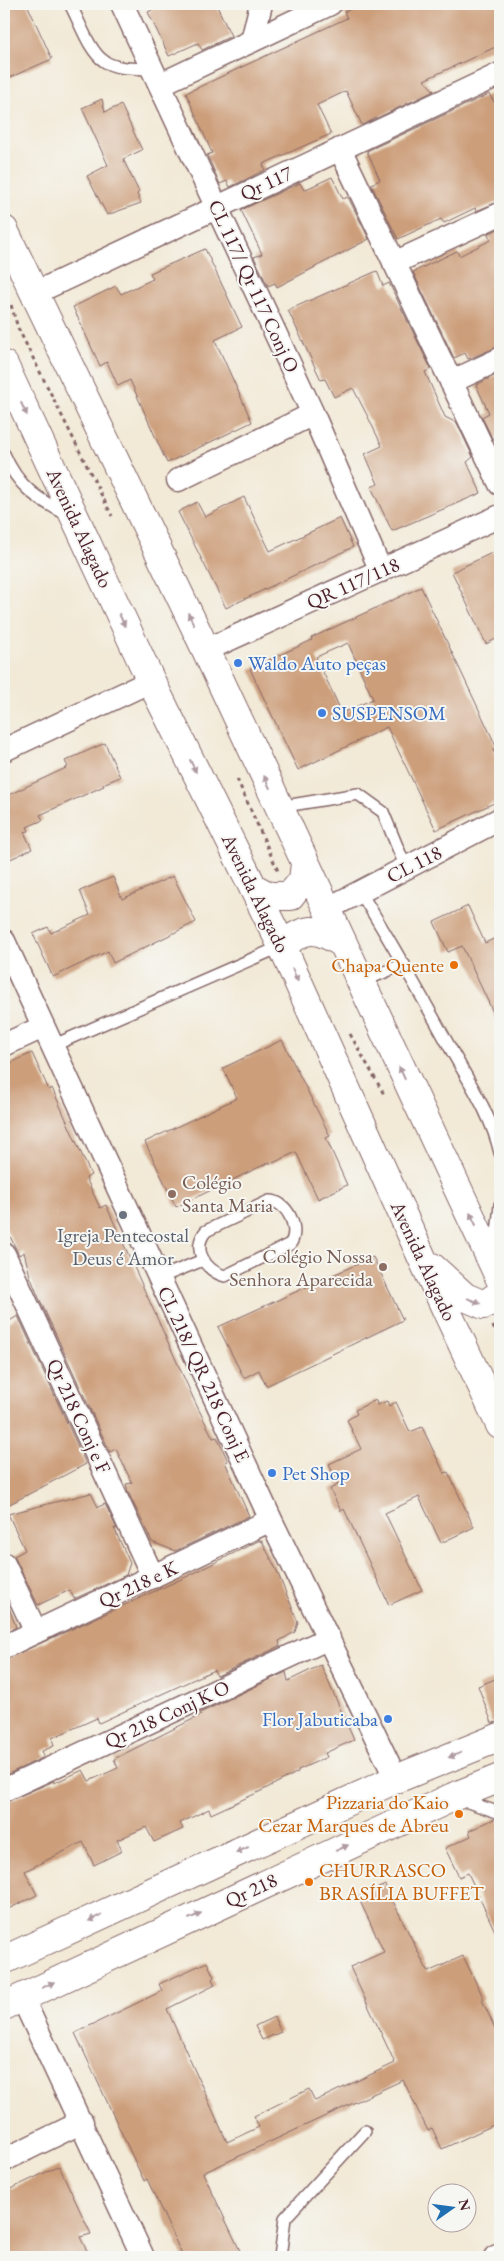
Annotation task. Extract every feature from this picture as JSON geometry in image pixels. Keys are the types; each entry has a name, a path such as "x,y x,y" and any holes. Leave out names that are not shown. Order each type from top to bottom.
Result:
{"main road":[{"path":"4,230 18,285 206,650 496,1272"},
{"name":"Avenida Alagado","path":"4,365 151,681 282,946 423,1260 500,1425"},
{"path":"254,888 269,896 290,896 303,880 305,864"},
{"path":"282,946 298,934 311,930 323,931 342,942"},
{"path":"423,1260 465,1297 492,1299"},
{"path":"4,1960 396,1779 500,1737"},
{"name":"Qr 218","path":"13,2001 452,1797 500,1778"},
{"path":"65,1932 82,1968"}],"street":[{"name":"CL 117/ Qr 117 Conj O","path":"122,4 313,414 381,571"},
{"path":"252,41 261,4"},
{"path":"157,77 252,41 330,4"},
{"name":"Qr 117","path":"18,285 217,206 500,74"},
{"path":"340,149 500,484"},
{"path":"394,263 500,214"},
{"path":"451,382 500,359"},
{"path":"178,480 313,414"},
{"name":"QR 117/118","path":"206,650 500,516"},
{"path":"4,750 151,681"},
{"name":"CL 118","path":"327,909 500,820"},
{"name":"CL 218/ QR 218 Conj E","path":"4,941 271,1520 396,1779"},
{"path":"4,1045 48,1036"},
{"name":"Qr 218 Conj e F","path":"4,1254 154,1577"},
{"name":"Qr 218 e K","path":"4,1647 271,1520"},
{"path":"4,1564 36,1632"},
{"name":"Qr 218 Conj K O","path":"4,1790 329,1638"},
{"path":"13,2001 82,2122 143,2257"},
{"path":"4,2160 82,2122"},
{"path":"495,2257 500,2255"}],"lane":[{"path":"70,4 95,52 104,62 157,77"},
{"path":"4,454 14,475 28,492 75,518"},
{"path":"279,807 358,794 383,812 406,868"},
{"path":"360,892 404,964 483,1108 497,1139 500,1153"},
{"path":"48,1036 282,946"},
{"path":"361,982 404,964"},
{"path":"269,1201 283,1204 295,1230 294,1238 290,1244 225,1276 212,1270 203,1260 199,1245 201,1237 206,1231 269,1201"},
{"path":"496,1272 500,1204"},
{"path":"159,1278 203,1260"},
{"path":"452,1797 500,1813"},
{"path":"280,2257 285,2218 366,2131"}],"path":[{"path":"18,285 18,328 115,522"},
{"path":"235,774 290,896"},
{"path":"348,1030 386,1098"},
{"path":"492,1299 500,1344"}],"building":[{"path":"4,4 27,4 52,59 4,80"},
{"path":"149,4 216,4 231,36 202,50 198,43 169,56 148,12 152,10"},
{"path":"362,4 500,4 500,45 424,80 434,91 362,125 346,91 317,105 331,134 263,164 265,170 230,187 227,181 220,184 207,155 212,153 186,93 347,18 344,12"},
{"path":"489,94 494,102 500,99 500,201 476,211 475,208 444,223 441,219 398,239 371,184 380,180 367,151"},
{"path":"102,99 105,112 121,105 142,150 123,159 139,192 137,194 141,203 107,215 87,176 108,165 82,108"},
{"path":"332,177 343,199 348,197 369,239 277,287 275,283 268,286 254,257 262,254 241,210 300,183 304,190"},
{"path":"500,228 500,346 468,359 465,353 454,358 413,272 457,251 459,256 491,240 488,234"},
{"path":"205,249 242,327 215,340 252,422 167,463 130,380 118,386 107,362 100,366 73,307 116,286 121,294 153,279 150,273"},
{"path":"377,271 383,286 389,283 431,369 425,372 445,417 457,423 473,457 467,462 481,493 392,531 371,487 378,484 365,454 382,446 353,388 334,397 325,379 321,380 288,310"},
{"path":"500,373 500,436 493,440 482,417 489,413 476,385"},
{"path":"244,497 270,551 340,518 353,547 226,608 178,512 197,502 205,517"},
{"path":"500,549 500,637 486,644 452,572"},
{"path":"421,587 497,748 493,750 500,765 500,797 495,800 496,802 436,830 387,727 298,770 250,669 312,640 311,638","holes":["348,643 373,699 342,713 316,657"]},
{"path":"105,743 120,777 40,815 43,820 27,827 29,831 24,832 32,849 4,862 4,797 68,767 65,761"},
{"path":"173,876 196,922 113,963 108,951 53,977 33,934 48,927 51,933 90,915 80,891 113,877 122,899"},
{"path":"468,906 485,943 500,936 500,1027 462,946 448,952 434,922"},
{"path":"282,1040 330,1136 326,1138 347,1185 318,1199 296,1152 271,1164 270,1162 176,1207 145,1142 237,1098 223,1068"},
{"path":"32,1053 49,1090 52,1088 91,1175 86,1178 100,1208 106,1205 195,1402 213,1438 217,1437 228,1461 225,1462 249,1516 175,1551 152,1542 128,1492 126,1484 132,1483 116,1449 110,1452 39,1298 30,1276 24,1252 19,1255 4,1224 4,1066"},
{"path":"373,1257 403,1320 266,1386 259,1370 244,1378 218,1327"},
{"path":"18,1316 86,1464 4,1507 4,1324"},
{"path":"376,1400 377,1405 387,1401 389,1406 396,1402 410,1432 422,1427 444,1473 448,1472 474,1527 441,1543 419,1497 385,1513 422,1590 389,1605 344,1509 341,1511 330,1489 338,1485 329,1464 361,1449 347,1420 357,1414 355,1410"},
{"path":"91,1493 98,1507 105,1504 117,1529 114,1528 130,1563 126,1575 74,1599 70,1590 38,1605 14,1556 25,1550 8,1514"},
{"path":"260,1540 276,1569 298,1622 295,1632 279,1641 280,1646 217,1676 214,1670 99,1723 97,1718 52,1738 54,1746 42,1751 44,1757 4,1776 4,1660 188,1576"},
{"path":"4,1594 16,1627 4,1633"},
{"path":"321,1665 354,1740 325,1753 327,1757 298,1770 298,1772 261,1791 211,1814 209,1809 180,1823 183,1829 154,1842 146,1827 117,1840 122,1851 94,1865 83,1842 25,1871 37,1895 4,1911 4,1803 83,1770 89,1781 118,1768 114,1759 201,1715 200,1713 286,1672 288,1681"},
{"path":"500,1677 500,1722 492,1723 478,1686"},
{"path":"494,1819 500,1820 500,1942 468,1873 459,1877 445,1848 471,1836 469,1831"},
{"path":"385,1885 428,1972 463,1956 484,1999 482,2000 500,2039 500,2122 442,2149 432,2128 428,2131 403,2080 203,2173 243,2257 183,2257 147,2179 144,2181 75,2033 162,1991 159,1984 207,1962 214,1977 212,1979 215,1985 167,2009 227,2142 259,2127 254,2116 309,2089 315,2101 395,2063 350,1967 384,1952 358,1897"},
{"path":"274,2017 281,2032 262,2040 255,2026"},
{"path":"59,2166 91,2234 80,2237 90,2257 4,2257 4,2192"}],"place":[{"name":"Waldo Auto peças","path":"238,663"},
{"name":"SUSPENSOM","path":"322,713"},
{"name":"Chapa Quente","path":"454,965"},
{"name":"Colégio Santa Maria","path":"172,1194"},
{"name":"Igreja Pentecostal Deus é Amor","path":"123,1215"},
{"name":"Colégio Nossa Senhora Aparecida","path":"383,1267"},
{"name":"Pet Shop","path":"272,1473"},
{"name":"Flor Jabuticaba","path":"388,1719"},
{"name":"Pizzaria do Kaio Cezar Marques de Abreu","path":"459,1814"},
{"name":"CHURRASCO BRASÍLIA BUFFET","path":"309,1882"}]}
